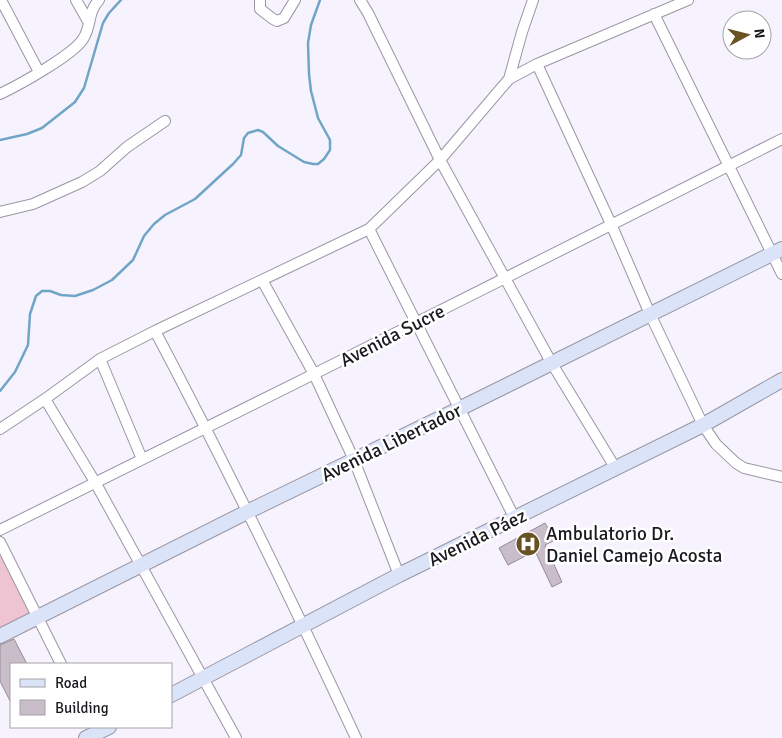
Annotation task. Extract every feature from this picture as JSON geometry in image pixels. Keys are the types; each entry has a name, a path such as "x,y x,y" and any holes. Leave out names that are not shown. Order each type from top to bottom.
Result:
{"main road":[{"name":"Avenida Libertador","path":"0,636 777,251"},
{"name":"Avenida Páez","path":"172,694 399,575 703,425 782,380"},
{"path":"93,734 107,728"}],"street":[{"path":"1,0 39,72"},
{"path":"76,0 89,23"},
{"path":"0,94 39,72 80,44 87,32 93,7 99,0"},
{"path":"260,0 260,9 277,21 284,18 295,0"},
{"path":"360,0 440,160 504,278 551,362 616,469"},
{"path":"509,79 533,0"},
{"path":"0,428 45,399 100,359 369,229 440,160 509,79 537,64 688,0"},
{"path":"654,14 728,166 777,251 782,274"},
{"path":"537,64 611,224 650,314 703,425 716,444 736,463 744,468 782,477"},
{"path":"0,212 32,204 82,182 100,171 127,147 164,121"},
{"name":"Avenida Sucre","path":"0,530 782,139"},
{"path":"369,229 461,408 515,519"},
{"path":"262,280 314,374 354,460 399,575"},
{"path":"155,331 206,427 304,625 356,738"},
{"path":"100,359 142,459"},
{"path":"45,399 95,482 236,738"},
{"path":"0,542 60,663"}],"shaded area":[{"path":"0,542 37,618 0,636"}],"building":[{"path":"545,523 555,540 545,545 562,582 552,587 535,551 508,565 499,548"},
{"path":"14,639 26,663 10,663 10,701 0,681 0,645"}],"waterway":[{"path":"0,140 27,134 42,128 75,102 84,88 103,23 121,0"},
{"path":"0,391 15,372 28,345 30,314 36,296 42,291 75,296 93,290 112,280 133,260 144,236 154,224 165,215 195,199 233,164 241,155 244,138 248,133 258,130 263,132 278,146 304,162 318,164 324,159 330,150 330,140 318,118 311,91 308,43 311,25 320,0"}],"place":[{"name":"Ambulatorio Dr. Daniel Camejo Acosta","path":"528,544"}]}
